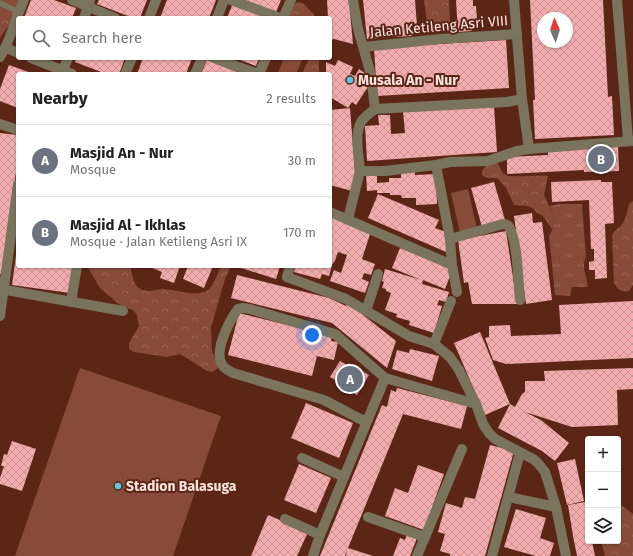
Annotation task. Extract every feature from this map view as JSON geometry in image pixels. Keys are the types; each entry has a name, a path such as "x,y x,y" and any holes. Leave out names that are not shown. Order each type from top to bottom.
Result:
{"street":[{"path":"17,16 24,0"},
{"path":"72,0 90,3 112,16"},
{"path":"150,16 156,0"},
{"path":"218,16 224,0"},
{"path":"231,0 275,16"},
{"path":"285,16 291,0"},
{"path":"353,0 358,30 371,75 375,108"},
{"path":"514,0 518,34 522,99 529,149"},
{"path":"360,171 385,171 450,162 488,161 517,151 529,149 630,141 617,0"},
{"path":"85,16 90,3"},
{"path":"16,17 3,53 16,53"},
{"name":"Jalan Ketileng Asri VIII","path":"364,47 440,39 518,34"},
{"path":"36,60 68,72 68,60"},
{"path":"127,72 131,60"},
{"path":"195,72 201,60"},
{"path":"220,60 252,72"},
{"path":"259,72 265,60"},
{"path":"348,219 360,171 358,142 360,126 362,121 375,108 507,102 522,99"},
{"path":"0,124 16,129"},
{"path":"436,165 450,239 452,265 457,292"},
{"path":"0,316 2,290 16,197"},
{"path":"332,213 452,265"},
{"path":"450,239 503,224 508,226 510,228 515,248 520,300"},
{"path":"72,302 77,268"},
{"path":"289,268 287,277 346,299 409,336 434,344 450,356 459,370 476,404 483,424 489,433 495,439 533,459 545,472 556,507 566,556"},
{"path":"366,311 378,274"},
{"path":"2,290 124,311"},
{"path":"434,344 450,301"},
{"path":"366,422 324,400 233,373 226,369 223,366 219,356 221,346 226,332 238,309 250,309 335,334 385,378 476,404"},
{"path":"313,556 320,534 385,378"},
{"path":"417,556 462,449"},
{"path":"492,556 520,453"},
{"path":"302,458 344,477"},
{"path":"508,496 556,507"},
{"path":"368,516 425,537"},
{"path":"286,519 320,534"}],"lane":[{"path":"0,3 18,12"}],"green space":[{"path":"0,0 24,0 14,22 6,29 0,38"},
{"path":"424,0 449,0 450,22 447,28 436,29 427,23"},
{"path":"298,2 304,4 315,16 288,16 293,5"},
{"path":"283,60 302,60 297,72 278,72"},
{"path":"308,60 319,60 319,72 303,72"},
{"path":"497,162 503,173 509,176 548,176 544,195 553,215 554,227 552,229 543,216 537,213 533,208 514,205 506,188 497,178 487,178 482,175 484,167"},
{"path":"468,189 477,229 460,233 451,193"},
{"path":"633,201 633,285 629,291 622,291 618,289 614,283 612,235 623,224 629,204"},
{"path":"560,204 582,204 586,257 584,268 588,287 572,287 570,296 555,295 549,236 554,227 552,212 549,206"},
{"path":"88,268 130,268 135,284 145,291 168,289 198,293 208,290 212,286 220,268 230,268 225,279 211,327 212,351 218,368 213,372 207,371 179,354 167,357 134,352 129,349 129,343 139,326 137,315 133,310 120,305 100,288"},
{"name":"Stadion Balasuga","path":"80,368 221,416 173,556 15,556"},
{"path":"621,505 633,514 633,556 605,556 602,544 621,544"}],"building":[{"path":"31,0 54,0 76,8 73,16 25,16"},
{"path":"99,0 147,0 141,16 128,16 97,4"},
{"path":"167,0 216,0 210,16 161,16"},
{"path":"244,0 281,0 276,12"},
{"path":"327,0 349,0 353,44 332,40 332,16 328,16"},
{"path":"363,0 415,0 417,26 411,27 412,36 394,37 394,34 390,34 390,37 367,39"},
{"path":"456,0 473,0 473,6 476,6 477,20 472,21 472,31 458,32"},
{"path":"530,0 603,0 608,97 612,96 614,135 535,139 533,100 535,100"},
{"path":"233,3 266,16 228,16"},
{"path":"506,40 509,88 377,96 374,48"},
{"path":"76,60 124,60 120,72 101,72 75,62"},
{"path":"142,60 191,60 187,72 138,72"},
{"path":"207,60 237,72 202,72"},
{"path":"240,60 258,60 256,66"},
{"name":"Musala An - Nur","path":"338,60 353,67 350,74 355,76 359,69 369,76 370,84 356,105 352,102 348,108 332,98 332,72 326,72 326,62 335,66"},
{"path":"9,65 28,72 16,72 16,107 0,101 0,89"},
{"path":"494,106 497,152 367,161 365,126 379,125 378,115 390,115 391,134 405,133 403,111"},
{"path":"350,108 355,173 352,191 332,186 332,110"},
{"path":"0,133 16,135 16,172 2,274 0,274"},
{"path":"618,146 619,171 584,172 584,170 507,174 507,157 548,155 548,152"},
{"path":"401,171 415,171 415,175 436,174 437,204 416,205 416,198 402,198 401,195 377,193 377,190 367,191 366,173 377,172 377,183 389,182 389,178 401,178"},
{"path":"601,180 601,182 612,182 614,223 605,224 607,278 595,279 595,270 589,270 589,262 594,261 594,249 591,249 589,200 552,202 551,182"},
{"path":"494,182 505,220 482,227 471,188"},
{"path":"378,194 439,220 435,228 446,232 446,252 368,218"},
{"path":"532,213 533,223 542,222 552,300 526,304 514,216"},
{"path":"332,218 371,231 362,259 375,264 371,275 364,273 362,279 369,282 365,293 330,281 334,270 341,273 347,255 338,252 334,263 333,262 332,266"},
{"path":"506,231 517,304 472,304 468,282 464,283 458,240"},
{"path":"400,248 449,268 452,271 445,289 423,280 422,284 449,292 446,302 439,300 437,305 442,306 434,333 409,325 410,321 396,317 397,314 385,310 391,293 382,288 385,269 421,280 392,268"},
{"path":"16,255 16,268 74,268 70,293 12,285"},
{"path":"152,268 179,268 174,283 160,278 162,272"},
{"path":"187,268 212,268 204,288 183,279"},
{"path":"241,268 279,268 276,279"},
{"path":"295,268 331,268 329,276 322,274 320,279 294,272"},
{"path":"237,275 329,298 346,306 348,303 396,341 387,368 332,323 231,298"},
{"path":"633,301 633,358 506,364 493,360 485,338 489,337 489,326 510,325 511,336 561,334 559,305"},
{"path":"239,313 332,336 331,341 338,342 334,360 317,356 312,376 228,355"},
{"path":"480,332 510,404 485,415 454,343"},
{"path":"410,349 439,356 432,381 392,369 397,350 409,353"},
{"path":"340,361 347,365 348,363 369,375 357,395 337,384 339,382 330,377"},
{"path":"633,368 633,389 617,390 618,425 572,427 525,412 541,420 569,443 555,461 542,451 498,428 510,404 515,407 522,394 525,392 525,381 545,381 544,371"},
{"path":"397,388 467,406 461,429 403,414 348,548 373,556 346,556 347,550 345,556 320,556 382,405 387,407 391,390 396,392"},
{"path":"306,403 353,423 339,458 291,438"},
{"path":"12,441 36,449 22,491 0,484 0,478 4,466 1,466 4,454 7,455"},
{"path":"490,445 514,451 485,556 450,556 450,554 440,551 445,534 438,532 446,503 462,508 465,497 475,499"},
{"path":"575,459 584,501 567,505 557,463"},
{"path":"299,464 331,478 316,513 284,500"},
{"path":"418,465 444,474 424,530 385,516 395,488 408,493"},
{"path":"585,502 585,544 593,544 595,556 577,556 568,505"},
{"path":"516,509 546,518 540,538 554,543 550,556 536,556 504,547"},
{"path":"268,515 308,532 297,556 251,556"},
{"path":"407,534 417,538 410,556 393,556 400,538 405,540"}],"place":[{"name":"Musala An - Nur","path":"350,80"},
{"name":"Masjid Al - Ikhlas","path":"601,159"},
{"name":"Masjid An - Nur","path":"350,379"},
{"name":"Stadion Balasuga","path":"118,486"}]}
